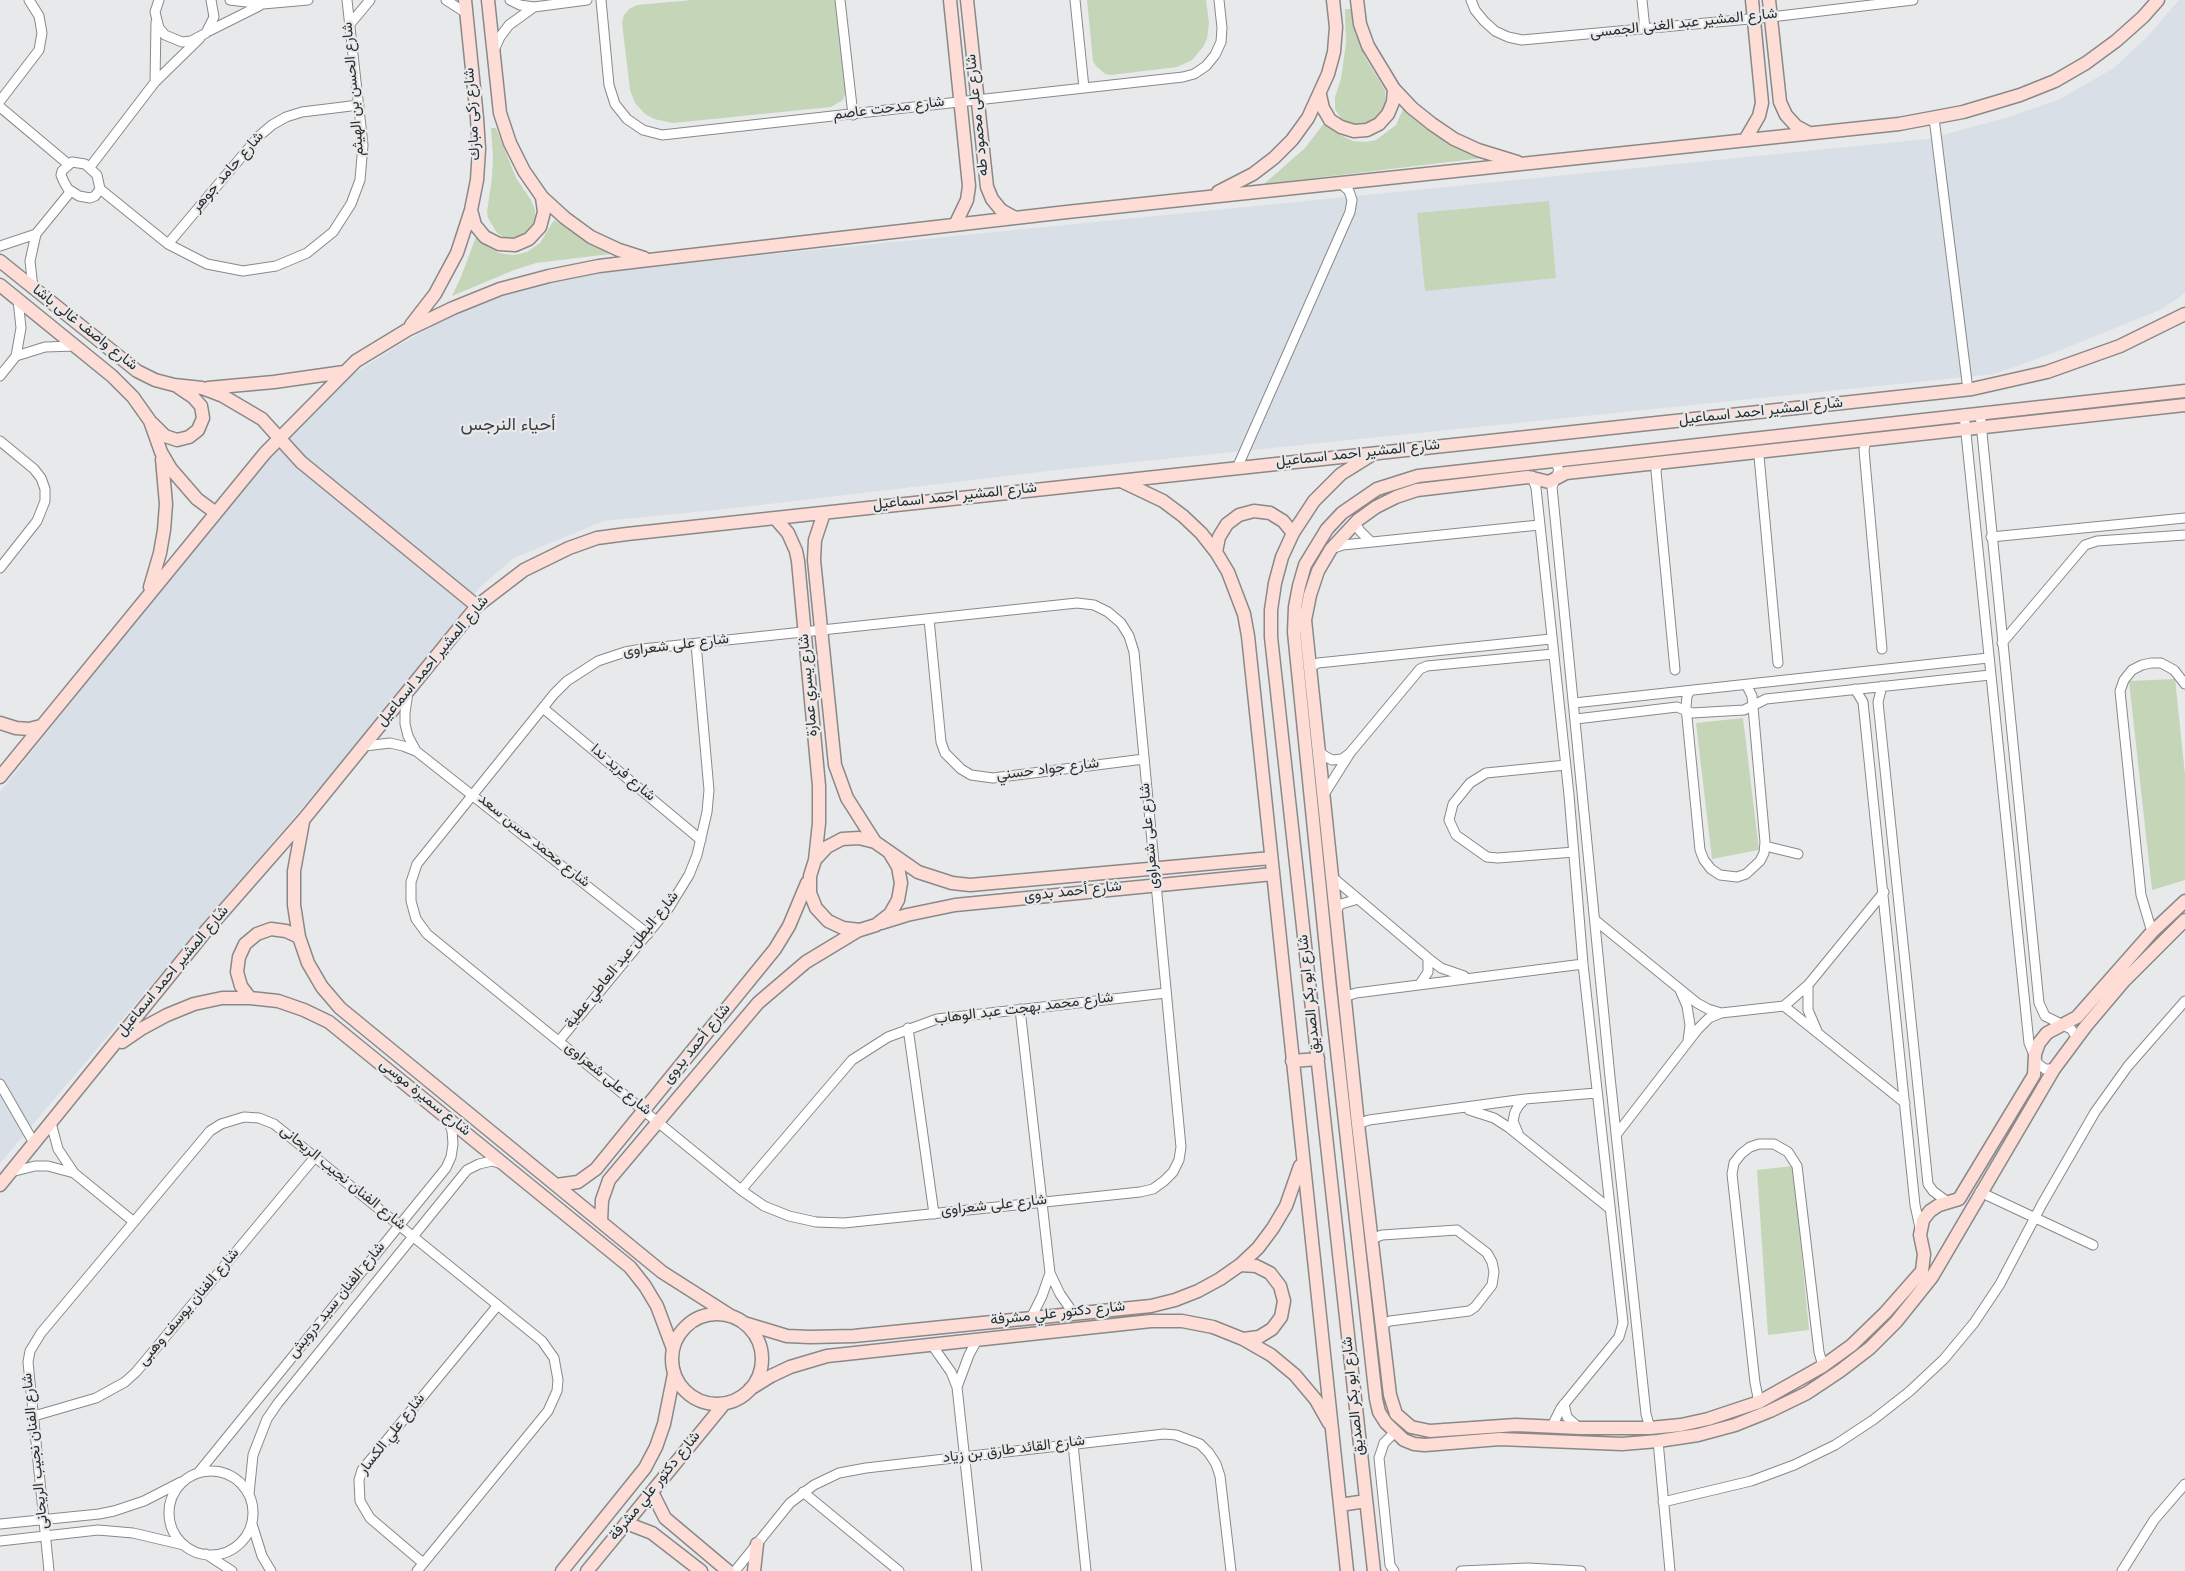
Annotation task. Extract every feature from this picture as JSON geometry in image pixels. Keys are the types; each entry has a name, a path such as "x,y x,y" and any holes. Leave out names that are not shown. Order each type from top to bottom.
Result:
{"street":[{"path":"0,101 39,50 42,33 39,16 29,0"},
{"path":"152,0 159,28 173,40 182,42 203,36 214,17 211,0"},
{"path":"155,82 158,0"},
{"path":"230,0 263,4 308,0"},
{"name":"شارع الحسن بن الهيثم","path":"100,189 168,244 207,264 243,271 276,266 307,253 333,232 352,204 360,180 363,145 347,0"},
{"path":"350,24 370,0"},
{"path":"446,0 465,6"},
{"name":"شارع زكى مبارك","path":"488,0 500,113 510,143 524,171 542,197 565,218 591,237 619,250 649,260"},
{"path":"510,0 520,5 534,7 587,0"},
{"name":"شارع مدحت عاصم","path":"601,0 609,85 615,104 627,119 643,130 662,135 1183,77 1194,74 1206,66 1215,55 1221,42 1222,28 1219,0"},
{"path":"840,0 853,115"},
{"name":"شارع على محمود طه","path":"950,0 969,186 966,200 955,225"},
{"name":"شارع على محمود طه","path":"967,0 987,187 992,199 1001,210 1016,218"},
{"path":"1076,0 1084,88"},
{"path":"1206,198 1253,174 1274,158 1292,140 1308,118 1320,95 1334,52 1336,27 1333,0"},
{"path":"1357,0 1360,24 1368,46 1394,89 1432,124 1454,138 1478,150 1526,164"},
{"name":"شارع المشير عبد الغنى الجمسى","path":"1471,0 1475,10 1495,31 1508,37 1522,40 1771,17 1913,0"},
{"path":"1642,0 1645,29"},
{"path":"1745,140 1754,129 1762,102 1752,0"},
{"path":"1769,0 1780,102 1786,115 1796,126 1809,133"},
{"path":"0,776 146,596 279,437 344,372 356,361 407,330 453,308 516,285 599,266 649,260 1016,218 1899,124 1934,118 1963,112 2020,95 2055,81 2086,63 2116,41 2143,17 2158,0"},
{"path":"90,167 155,82 203,36 224,22 263,4"},
{"name":"شارع زكى مبارك","path":"407,330 436,294 457,253 471,210 477,180 479,149 465,6"},
{"path":"494,50 509,24 534,7"},
{"path":"1320,95 1323,108 1330,120 1341,128 1354,131 1379,124 1388,114 1393,102 1394,89"},
{"name":"شارع حامد جوهر","path":"168,244 259,136 272,125 286,117 302,112 359,105"},
{"path":"0,107 68,164"},
{"path":"1934,118 1968,390"},
{"path":"78,162 90,167 98,175 100,189 95,196 90,198 79,196 71,191 64,182 61,175 62,171 68,164 78,162"},
{"path":"1237,468 1350,212 1352,200 1348,191 1340,184"},
{"path":"33,288 30,261 36,234 71,191"},
{"path":"471,210 475,225 485,237 499,244 515,245 529,239 540,227 544,212 542,197"},
{"path":"0,246 36,234"},
{"name":"شارع واصف غالى باشا","path":"0,261 129,366 155,380 174,385 202,388 243,406 262,419 301,462 477,606"},
{"name":"شارع واصف غالى باشا","path":"0,285 75,346 133,397 150,421 161,452 183,485 197,499 216,513"},
{"path":"0,376 16,356 21,328 18,300"},
{"name":"شارع المشير احمد اسماعيل","path":"0,1185 206,931 304,820 365,746 477,606 524,570 545,558 598,538 1119,480 1968,390 2047,372 2120,346 2185,314"},
{"path":"16,356 45,347 75,346"},
{"path":"202,388 274,382 344,372"},
{"path":"150,421 165,436 177,440 189,438 198,430 203,418 201,406 193,396 174,385"},
{"path":"1855,689 1863,703 1915,1205 1924,1262 1920,1272 1886,1313 1852,1345 1824,1366 1759,1402 1708,1419 1681,1425 1650,1428 1580,1428 1516,1425 1430,1431 1411,1427 1396,1414 1392,1405 1358,1124 1329,914 1312,749 1294,632 1295,607 1305,565 1327,529 1342,513 1377,489 1397,481 1418,476 2185,391"},
{"path":"1329,914 1331,876 1323,796 1312,749 1310,667 1305,620 1310,595 1318,571 1331,549 1358,520 1389,500 1417,490 1528,477 1544,482 1566,473 2185,405"},
{"path":"1980,413 1983,426 1981,438 2039,1003 2045,1016 2071,1029 2077,1038"},
{"path":"1964,414 1967,428 1966,440 2029,1043 2035,1060 2041,1067 2054,1069"},
{"path":"0,440 34,469 41,478 45,489 45,501 37,521 0,568"},
{"path":"1866,440 1864,450 1882,649"},
{"path":"1761,451 1759,456 1778,662"},
{"path":"146,596 160,553 164,530 165,478 161,452"},
{"name":"شارع ابو بكر الصديق","path":"1373,454 1334,481 1314,501 1293,533 1282,557 1275,583 1271,610 1271,637 1374,1571"},
{"path":"1554,460 1558,470 1557,478 1552,486 1613,1111 1646,1414 1650,1428"},
{"path":"1530,463 1528,469 1534,478 1566,765 1596,1093 1623,1323 1619,1337 1564,1404 1552,1426"},
{"path":"1658,463 1656,471 1675,670"},
{"name":"شارع ابو بكر الصديق","path":"1119,480 1142,489 1170,506 1201,533 1216,552 1237,592 1245,621 1347,1571"},
{"path":"1216,552 1219,537 1227,524 1239,515 1254,511 1270,513 1283,521 1293,533"},
{"name":"شارع يسري عمارة","path":"824,513 817,531 814,550 835,765 852,806 875,842"},
{"name":"شارع يسري عمارة","path":"775,518 788,532 796,551 819,786 819,823 815,860"},
{"path":"1991,537 2185,518"},
{"path":"1358,520 1356,525 1371,542"},
{"path":"1331,549 1343,545 1540,525"},
{"path":"2002,643 2085,545 2097,541 2185,535"},
{"path":"1546,581 1562,580"},
{"name":"شارع على شعراوى","path":"1078,603 1094,605 1108,612 1120,623 1129,636 1134,652 1181,1146 1179,1160 1173,1172 1164,1182 1140,1192 844,1223 816,1222 790,1216 764,1206 741,1190 427,934 416,919 411,901 411,882 417,864 543,708 567,681 582,670 603,659 625,652 929,619 1078,603"},
{"name":"شارع جواد حسني","path":"929,619 941,742 945,753 970,775 993,778 1144,759"},
{"path":"1985,621 2000,620"},
{"path":"1310,667 1318,663 1551,639"},
{"name":"شارع البطل عبد العاطي عطية","path":"559,1042 648,934 678,894 689,875 701,840 707,812 709,790 696,644"},
{"path":"1323,796 1350,753 1420,669 1427,666 1553,654"},
{"path":"1574,703 1747,686 1988,658"},
{"path":"2152,932 2141,895 2120,691 2124,680 2132,670 2142,664 2151,662 2162,663 2174,670 2184,681"},
{"path":"1576,719 1677,707 1688,713 1744,710 1766,700 1990,675"},
{"path":"1690,691 1685,701 1688,713 1700,850 1704,860 1711,869 1720,875 1737,877 1754,869 1760,861 1765,846 1752,696 1747,686"},
{"path":"1882,686 1878,702 1928,1184 1932,1191 1960,1209 1966,1221"},
{"name":"شارع محمد حسن سعد","path":"409,690 405,724 408,736 416,751"},
{"name":"شارع فريد ندا","path":"543,708 701,840"},
{"path":"0,723 16,728 29,729 41,726"},
{"name":"شارع محمد حسن سعد","path":"365,746 390,743 416,751 473,794 648,934"},
{"path":"1312,749 1332,760 1342,759 1350,753"},
{"path":"0,762 0,776"},
{"path":"1566,765 1486,772 1470,783 1453,804 1449,820 1456,835 1487,857 1498,858 1574,852"},
{"name":"شارع سميرة موسى","path":"304,820 294,871 294,904 299,937 308,963 322,987 340,1008 662,1272 731,1316"},
{"path":"859,838 875,842 889,852 898,867 901,883 898,900 890,914 876,925 860,930 843,928 828,921 816,908 810,893 810,876 815,860 827,847 842,839 859,838"},
{"path":"1765,846 1798,854"},
{"name":"شارع أحمد بدوى","path":"889,852 918,872 952,883 970,885 1271,858"},
{"name":"شارع أحمد بدوى","path":"876,925 907,915 955,905 1273,874"},
{"name":"شارع أحمد بدوى","path":"556,1185 572,1183 588,1177 644,1111 775,949 801,901 810,876"},
{"path":"1331,876 1441,968 1456,974 1472,977"},
{"path":"1616,1135 1709,1018 1721,1013 1784,1006 1808,985 1884,892"},
{"path":"1329,914 1341,904 1358,899"},
{"path":"1920,1230 1923,1220 1930,1211 1959,1199 2034,1075 2039,1043 2047,1033 2077,1017 2152,932 2185,901"},
{"path":"1595,920 1703,1006 1721,1013"},
{"path":"1339,990 1376,1399 1379,1412 1394,1433 1414,1444 1425,1445 1500,1439 1622,1444 1698,1435 1735,1425 1807,1393 1870,1348 1896,1322 1932,1277 1950,1250 1980,1192 2054,1069 2124,981 2185,920"},
{"path":"250,998 241,986 237,972 238,957 245,944 257,934 271,930 286,930 299,937"},
{"name":"شارع أحمد بدوى","path":"601,1222 602,1200 609,1180 768,993 806,962 860,930"},
{"path":"1420,984 1428,972 1428,958"},
{"path":"1339,990 1356,992 1583,964"},
{"path":"1808,985 1808,1010 1818,1033"},
{"path":"1680,988 1687,1006 1690,1025 1688,1043"},
{"name":"شارع محمد بهجت عبد الوهاب","path":"741,1190 852,1060 869,1048 908,1028 937,1019 1166,993"},
{"path":"1894,997 1910,997"},
{"name":"شارع سميرة موسى","path":"109,1050 140,1029 167,1015 194,1004 222,998 278,1001 304,1010 329,1022 630,1267 645,1286 657,1306 673,1349"},
{"path":"1663,1502 1751,1481 1794,1465 1835,1445 1874,1420 1944,1359 1974,1323 2000,1284 2095,1112 2128,1066 2185,1001"},
{"path":"1784,1006 1905,1103"},
{"path":"1020,1010 1050,1272 1060,1294 1074,1314"},
{"path":"908,1028 934,1214"},
{"path":"1292,1061 1318,1059"},
{"path":"1595,1078 1610,1077"},
{"path":"0,1084 34,1143"},
{"path":"1358,1124 1369,1120 1525,1099 1596,1093"},
{"path":"1521,1137 1515,1130 1513,1121 1514,1112 1525,1099"},
{"path":"1464,1108 1494,1118 1521,1137 1609,1208"},
{"path":"1598,1112 1613,1111"},
{"name":"شارع الفنان نجيب الريحانى","path":"49,1571 28,1362 35,1342 210,1131 233,1119 259,1118 274,1124 498,1305 548,1348 557,1368 557,1391 548,1411 417,1571"},
{"name":"شارع الفنان سيد درويش","path":"198,1473 446,1168 451,1157 453,1144 452,1131 448,1119"},
{"path":"50,1123 58,1149 74,1173 134,1222"},
{"path":"1759,1402 1755,1383 1732,1174 1734,1163 1741,1154 1750,1147 1759,1144 1774,1144 1788,1152 1797,1166 1819,1352 1824,1366"},
{"name":"شارع الفنان يوسف وهبى","path":"34,1416 96,1398 125,1382 136,1372 315,1157"},
{"name":"شارع دكتور علي مشرفة","path":"744,1323 787,1336 854,1336 1151,1306 1175,1300 1198,1292 1220,1280 1258,1248 1282,1214 1296,1183 1302,1159"},
{"name":"شارع الفنان سيد درويش","path":"249,1494 253,1455 267,1419 278,1403 468,1170 479,1164 492,1162 504,1164"},
{"path":"10,1172 35,1166 48,1166 74,1173"},
{"path":"1980,1192 2093,1245"},
{"path":"1371,1239 1382,1235 1457,1230 1487,1253 1492,1262 1494,1272 1492,1286 1469,1311 1390,1321 1382,1325"},
{"path":"1922,1245 1925,1250 1938,1255 1950,1250"},
{"path":"1240,1265 1256,1266 1270,1274 1280,1286 1284,1301 1281,1317 1272,1330 1259,1337 1243,1339"},
{"path":"1031,1318 1042,1296 1050,1272"},
{"name":"شارع علي الكسار","path":"423,1563 370,1518 360,1501 359,1480 362,1470 498,1305"},
{"path":"716,1314 731,1316 744,1323 754,1334 760,1348 762,1362 758,1377 750,1389 738,1399 724,1404 709,1403 694,1398 682,1388 674,1374 672,1357 678,1335 688,1324 701,1316 716,1314"},
{"path":"1002,1321 1004,1338"},
{"name":"شارع دكتور علي مشرفة","path":"750,1389 790,1367 828,1356 1151,1321 1182,1321 1213,1327 1243,1339 1271,1354 1295,1375 1316,1400 1332,1428"},
{"path":"957,1387 977,1340"},
{"path":"932,1345 951,1372 957,1387 977,1571"},
{"name":"شارع دكتور علي مشرفة","path":"562,1571 645,1468 656,1447 664,1424 674,1374"},
{"name":"شارع دكتور علي مشرفة","path":"587,1571 724,1404"},
{"path":"1564,1404 1567,1417 1580,1428"},
{"path":"1578,1442 1580,1428"},
{"path":"1394,1433 1384,1443 1379,1458 1390,1565 1394,1571"},
{"name":"شارع القائد طارق بن زياد","path":"735,1571 790,1503 803,1492 826,1478 852,1470 1176,1434 1200,1444 1209,1453 1220,1476 1231,1571"},
{"path":"1658,1441 1670,1571"},
{"path":"1073,1444 1086,1571"},
{"path":"0,1524 114,1511 144,1501 198,1473 210,1471 227,1474 242,1484 249,1494 253,1509 252,1524 248,1534 235,1548 226,1552 206,1554"},
{"path":"186,1480 177,1489 172,1500 171,1524 176,1535 194,1551 206,1554 232,1571"},
{"path":"2122,1571 2154,1520 2185,1484"},
{"path":"652,1492 665,1518 728,1571"},
{"path":"803,1492 899,1571"},
{"path":"1340,1505 1366,1501"},
{"path":"626,1523 652,1533 702,1571"},
{"path":"252,1524 262,1556 271,1571"},
{"path":"0,1541 98,1530 150,1536 184,1544"},
{"path":"754,1571 757,1544"},
{"path":"1461,1571 1528,1568 1581,1571"}],"shaded area":[{"path":"2179,0 2185,0 2185,293 2160,310 2056,352 1995,374 1057,470 735,508 604,521 514,558 480,587 415,675 0,1163 0,792 170,576 285,439 338,384 394,348 456,313 519,289 599,269 684,263 1927,139 2002,119 2058,100 2114,68 2147,37"}],"green space":[{"path":"692,0 836,0 846,91 843,100 831,107 673,123 654,119 645,114 635,103 630,90 622,23 624,15 629,9 637,5"},
{"path":"1087,0 1206,0 1209,23 1207,39 1192,60 1177,67 1111,75 1105,74 1093,61"},
{"path":"1345,9 1352,9 1354,25 1365,57 1385,90 1386,106 1379,119 1363,126 1348,124 1342,120 1335,109 1335,97 1341,79 1346,43"},
{"path":"1403,109 1444,139 1483,158 1264,184 1305,148 1325,122 1340,135 1353,141 1366,142 1376,140 1396,125"},
{"path":"491,128 496,128 516,178 531,200 535,210 535,220 532,227 524,236 514,239 505,238 497,233 488,218 493,157"},
{"path":"1549,201 1556,278 1425,291 1417,213"},
{"path":"554,220 610,254 536,263 514,270 452,296 477,234 486,246 499,253 514,255 527,252 540,243"},
{"path":"2175,679 2185,774 2185,880 2152,890 2129,681"},
{"path":"1743,718 1759,850 1712,859 1696,723"},
{"path":"1793,1166 1809,1330 1768,1335 1757,1170"}],"district":[{"name":"أحياء النرجس","path":"508,427"}]}
